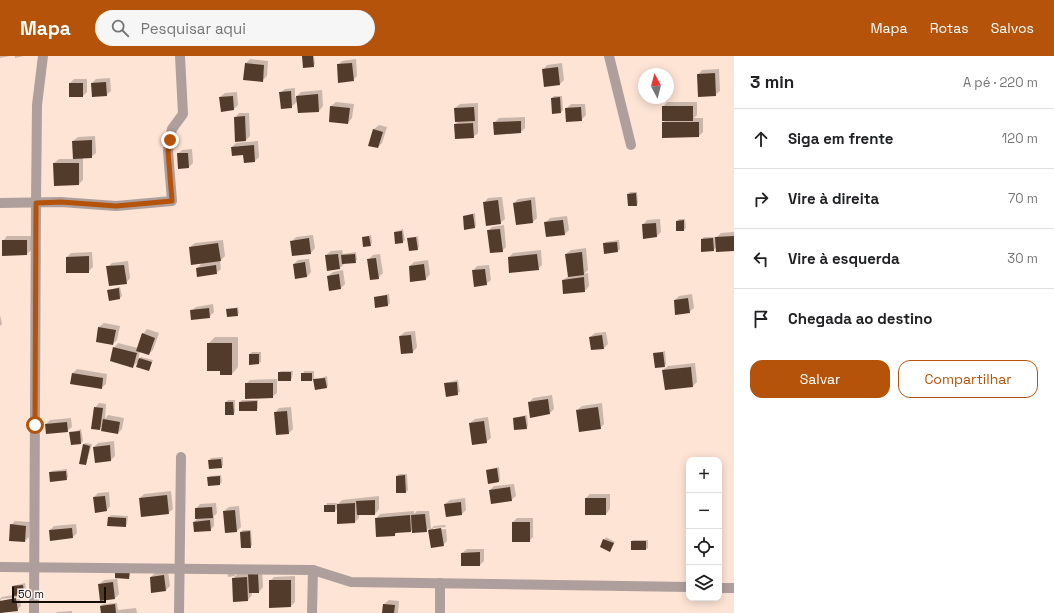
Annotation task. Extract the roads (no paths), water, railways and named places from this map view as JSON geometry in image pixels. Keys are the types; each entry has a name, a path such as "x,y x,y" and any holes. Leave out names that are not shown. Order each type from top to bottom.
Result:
{"street":[{"path":"34,613 37,105 43,56"},
{"path":"0,203 61,202 116,206 172,201 168,151 172,129 184,114 180,56"},
{"path":"609,56 631,145"},
{"path":"179,613 181,457"},
{"path":"0,567 313,570 351,582 686,587"},
{"path":"312,613 313,570"},
{"path":"440,584 440,613"},
{"path":"722,588 734,588"}]}
